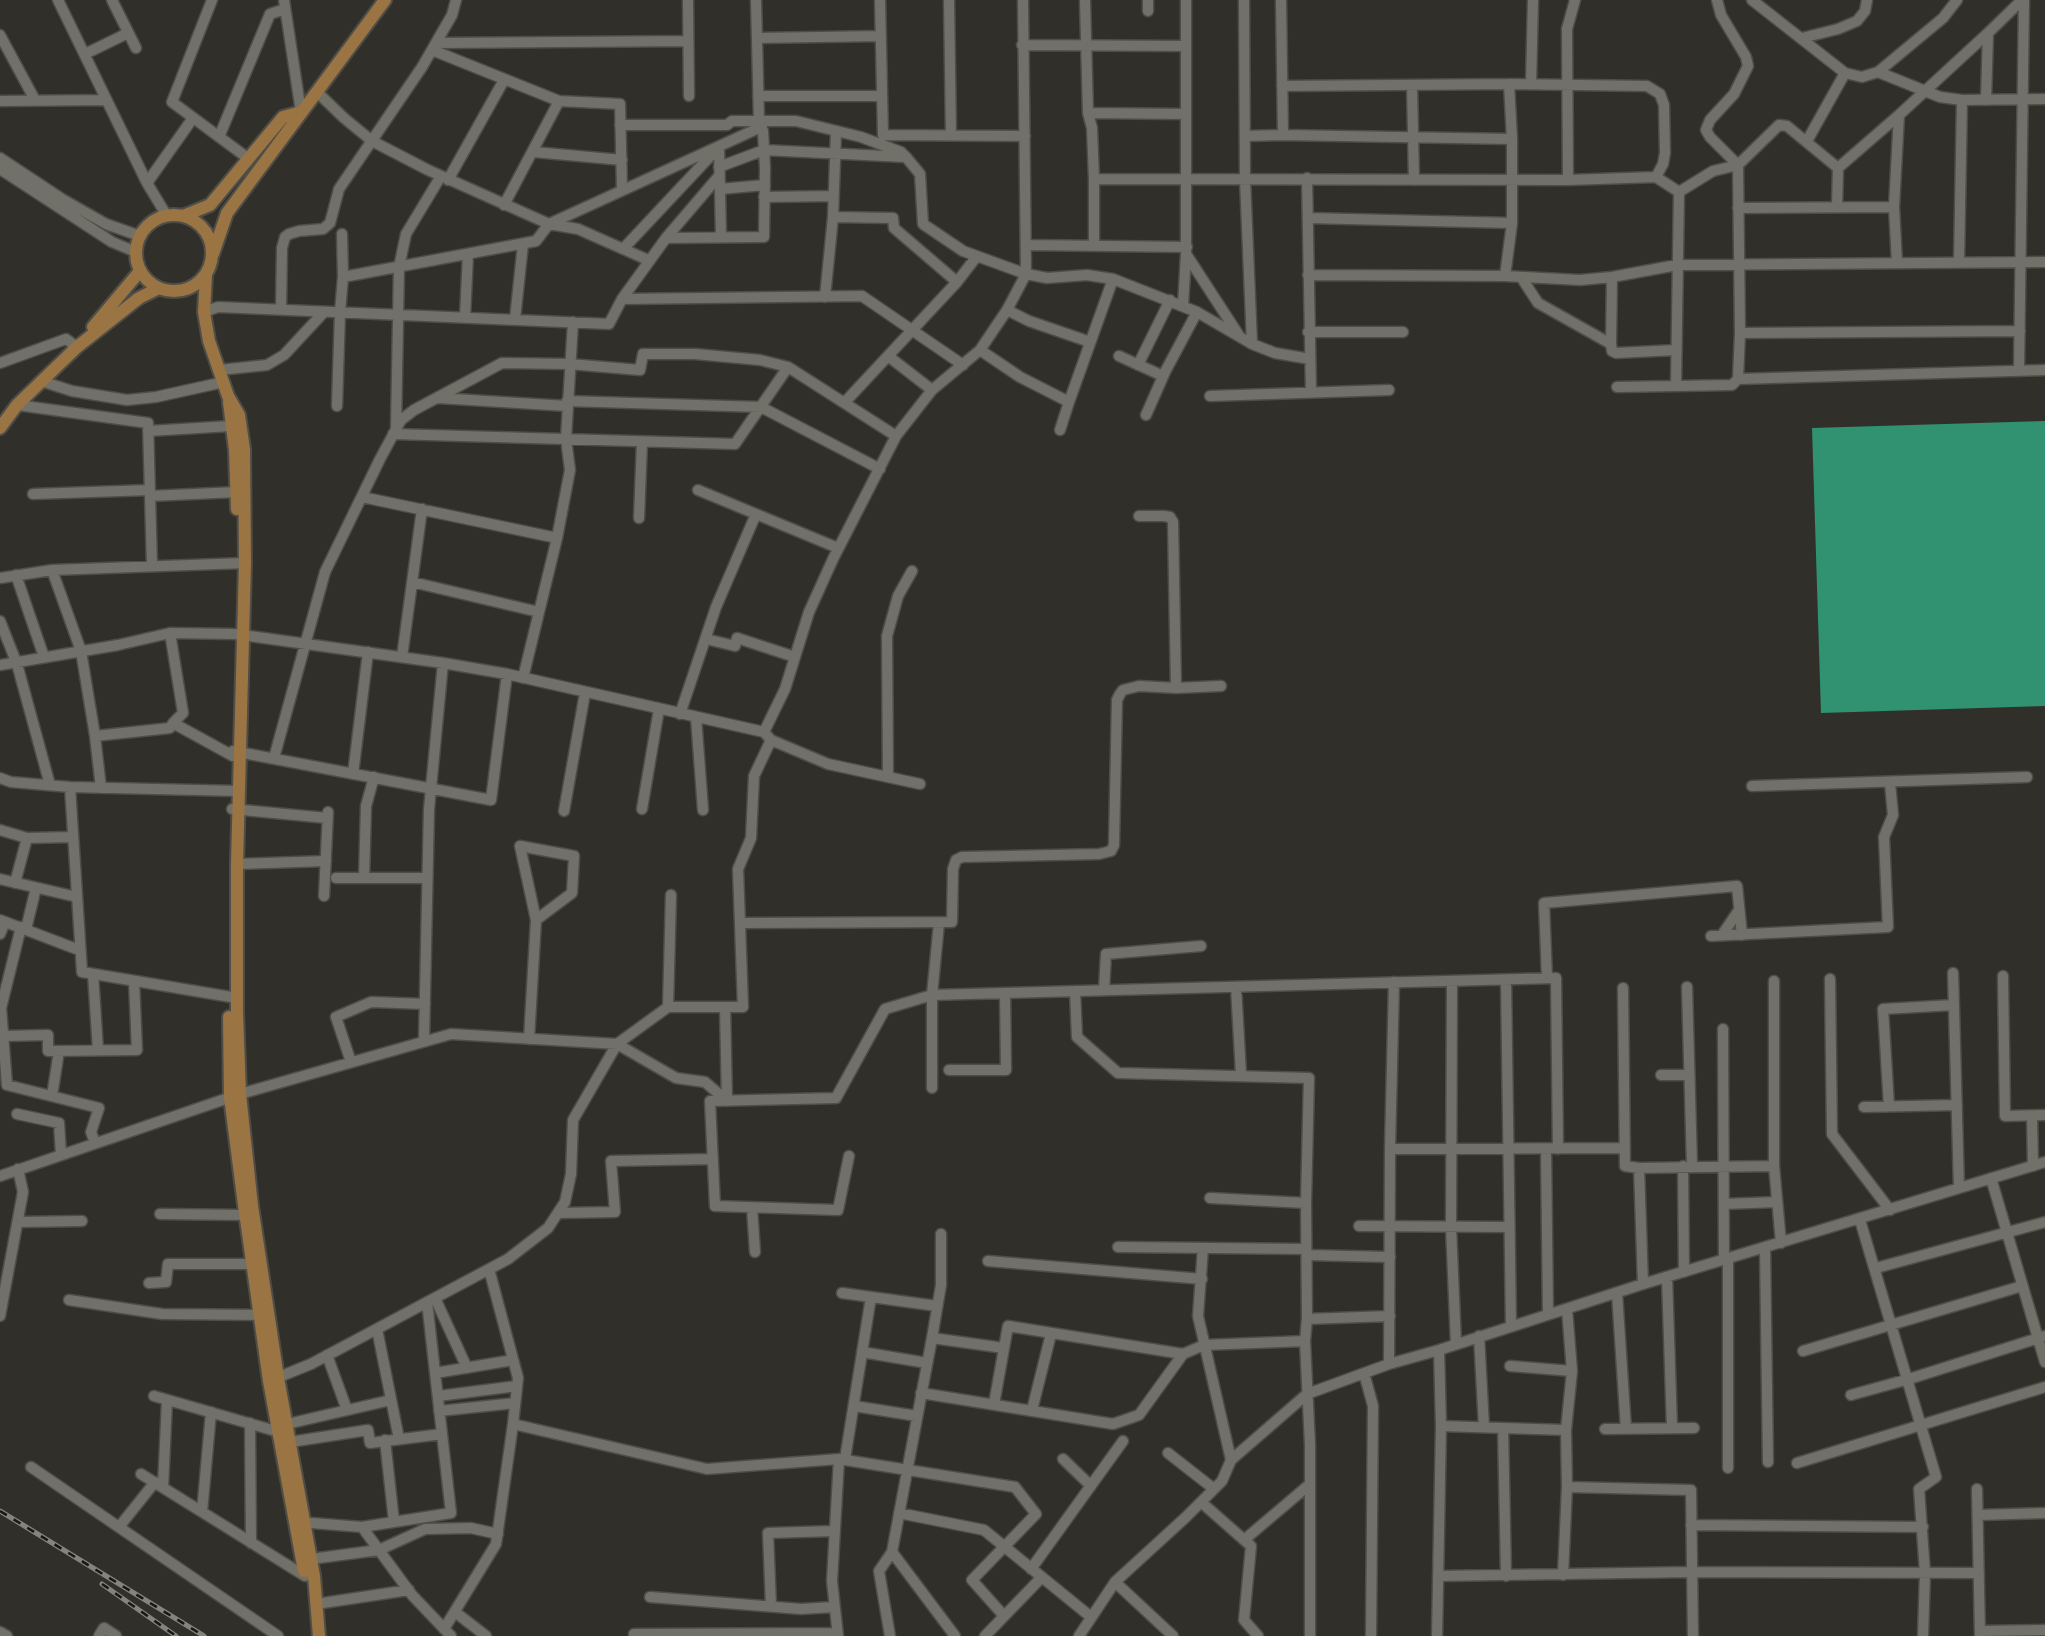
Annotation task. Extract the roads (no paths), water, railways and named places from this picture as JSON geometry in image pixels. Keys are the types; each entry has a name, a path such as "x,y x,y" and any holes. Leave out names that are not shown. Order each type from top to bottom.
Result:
{"main road":[{"path":"264,1315 252,1264 245,1215 235,1096 235,810 244,449 239,415 229,397 209,341 204,312 206,274 226,213 385,0"},
{"path":"206,274 193,287 182,291 159,288 148,281 140,271 136,253 140,236 146,226 167,216 183,216 210,205 283,117 301,112"},
{"path":"183,216 195,221 205,230 211,242 212,254"},
{"path":"77,347 140,271"},
{"path":"193,287 204,312"},
{"path":"0,428 17,405 77,347 139,298 159,288"},
{"path":"229,397 235,450 241,563"},
{"path":"0,415 17,405"},
{"path":"233,998 237,864 235,810"},
{"path":"235,1096 253,1206 264,1315 274,1380 300,1522 311,1559 318,1636"},
{"path":"283,1428 290,1442 305,1576 318,1636"}],"street":[{"path":"58,0 146,183 167,216"},
{"path":"112,0 136,48"},
{"path":"212,0 172,102 249,159"},
{"path":"281,310 282,248 285,237 299,231 323,229 330,223 339,189 434,47 452,15 456,0"},
{"path":"688,0 689,96"},
{"path":"666,238 764,237 764,150 758,96 756,0"},
{"path":"880,0 883,135 1025,136"},
{"path":"949,0 951,135"},
{"path":"274,1380 327,1355 508,1259 548,1228 565,1202 571,1174 573,1120 617,1044 668,1007 743,1007 738,869 751,838 754,776 809,612 838,548 896,436 932,390 980,350 1007,310 1026,274 1023,0"},
{"path":"1086,0 1085,46 1088,113 1092,128 1094,246"},
{"path":"1183,306 1186,250 1186,0"},
{"path":"1244,0 1245,179 1252,344"},
{"path":"1281,0 1283,135"},
{"path":"1531,85 1533,0"},
{"path":"1568,180 1567,29 1575,0"},
{"path":"1617,387 1732,385 1738,379 1738,165 1706,130 1710,120 1734,94 1746,70 1746,57 1721,15 1717,0"},
{"path":"1752,0 1845,73 1863,77 1878,72 1943,18 1956,0"},
{"path":"1802,38 1857,21 1865,11 1867,0"},
{"path":"1837,207 1838,168 2023,0"},
{"path":"2019,372 2023,0"},
{"path":"219,137 270,15 284,4 301,112"},
{"path":"85,54 128,33"},
{"path":"1986,100 1988,33"},
{"path":"0,36 34,100"},
{"path":"757,38 881,36"},
{"path":"434,47 688,41"},
{"path":"1022,45 1186,46"},
{"path":"434,47 504,80 559,101 620,104 622,190"},
{"path":"1878,72 1940,97 1962,100 2045,99"},
{"path":"1807,141 1845,73"},
{"path":"395,432 397,314 400,267 406,234 504,80"},
{"path":"1412,85 1414,180"},
{"path":"1506,275 1512,223 1513,180 1509,85"},
{"path":"1282,86 1647,86 1660,94 1664,105 1667,184 1677,265 1676,386"},
{"path":"317,92 372,141 444,178 550,224 578,229 648,260"},
{"path":"758,96 882,96"},
{"path":"0,101 106,100"},
{"path":"1959,262 1962,100"},
{"path":"504,205 559,101"},
{"path":"1088,113 1186,114"},
{"path":"1897,263 1894,207 1899,115"},
{"path":"146,183 193,118"},
{"path":"621,125 727,125 732,121 796,121 861,136 901,152 920,174 923,224 962,251 1026,274 1058,279 1093,275 1113,279 1198,312 1252,344 1275,353 1310,359"},
{"path":"343,277 536,241 550,224 719,146 760,123"},
{"path":"1094,179 1568,180 1667,184 1738,165 1779,125 1787,126 1838,168"},
{"path":"825,297 833,217 836,132"},
{"path":"1245,136 1512,139"},
{"path":"719,146 721,237"},
{"path":"623,249 719,146"},
{"path":"204,312 218,307 609,324 648,260 719,171 764,150 905,157"},
{"path":"534,152 621,160"},
{"path":"0,158 106,224 140,236"},
{"path":"0,169 112,242 136,253"},
{"path":"1307,178 1311,392"},
{"path":"720,189 833,196"},
{"path":"1738,208 1894,207"},
{"path":"833,217 893,218 894,228 957,282"},
{"path":"1308,218 1512,223"},
{"path":"337,406 343,277 342,234"},
{"path":"515,319 523,244"},
{"path":"1026,245 1186,250"},
{"path":"1186,250 1240,337"},
{"path":"466,317 468,254"},
{"path":"845,402 957,282 977,256"},
{"path":"1308,275 1506,275 1580,280 1677,265 2045,262"},
{"path":"1521,277 1538,303 1611,344"},
{"path":"1612,277 1612,351 1676,350"},
{"path":"1060,430 1113,279"},
{"path":"622,299 862,296 963,365"},
{"path":"1138,365 1170,300"},
{"path":"1007,310 1090,342"},
{"path":"41,381 72,391 127,400 156,397 221,376 267,365 284,355 324,312"},
{"path":"1146,415 1163,376 1198,312"},
{"path":"523,678 557,538 570,470 566,439 573,322"},
{"path":"1740,333 2020,331"},
{"path":"1308,332 1403,332"},
{"path":"0,363 66,339 77,347"},
{"path":"980,350 1020,377 1069,402"},
{"path":"274,758 325,572 401,420 502,363 569,364 640,370 643,354 695,354 760,360 788,367 896,436"},
{"path":"888,356 932,390"},
{"path":"1119,356 1163,376"},
{"path":"395,432 735,444 788,367"},
{"path":"1738,379 2045,370"},
{"path":"1210,396 1389,390"},
{"path":"437,398 567,404 761,407 880,469"},
{"path":"17,405 148,423 152,566"},
{"path":"148,430 231,426"},
{"path":"639,518 642,442"},
{"path":"698,490 838,548"},
{"path":"33,494 237,492"},
{"path":"362,497 557,538"},
{"path":"402,657 422,509"},
{"path":"681,714 716,607 756,514"},
{"path":"1139,516 1170,517 1173,522 1176,688"},
{"path":"0,578 52,570 241,563"},
{"path":"52,570 81,651 101,788"},
{"path":"888,777 887,636 898,596 912,571"},
{"path":"16,575 44,657"},
{"path":"412,582 539,611"},
{"path":"0,621 17,664 50,785"},
{"path":"95,736 170,728 183,713 170,632"},
{"path":"0,665 17,664 170,632 239,635 507,674 768,736 828,764 920,784"},
{"path":"706,639 735,646 737,638 795,657"},
{"path":"354,774 368,652"},
{"path":"424,1040 431,788 443,663"},
{"path":"173,723 236,753 491,800 507,674"},
{"path":"740,923 952,922 953,869 956,860 962,857 1099,854 1111,851 1114,845 1117,700 1120,694 1123,690 1139,686 1221,686"},
{"path":"564,811 584,693"},
{"path":"642,809 659,709"},
{"path":"696,717 703,810"},
{"path":"1752,786 2027,777"},
{"path":"0,778 11,782 70,787 236,791"},
{"path":"364,878 366,806 374,778"},
{"path":"1739,909 1716,936 1888,927 1884,837 1893,815 1890,783"},
{"path":"70,787 82,972 233,998"},
{"path":"235,810 328,815 324,896"},
{"path":"0,830 27,838 73,836"},
{"path":"15,883 27,838"},
{"path":"529,1039 536,920 520,846 574,856 572,893 536,920"},
{"path":"237,864 326,862"},
{"path":"335,878 428,878"},
{"path":"0,879 76,897"},
{"path":"1547,978 1544,904 1737,887 1742,935"},
{"path":"36,888 1,1008 7,1085 99,1108 91,1132 95,1143"},
{"path":"668,1007 671,895"},
{"path":"0,934 2,921 79,950"},
{"path":"932,1088 932,995 939,923"},
{"path":"1104,990 1106,954 1201,946"},
{"path":"1953,973 1959,1188"},
{"path":"93,974 98,1050"},
{"path":"2003,976 2005,1116 2045,1115"},
{"path":"849,1156 838,1210 715,1206 710,1101 836,1098 885,1009 932,995 1547,978 1556,978 1558,1149"},
{"path":"1830,979 1832,1134 1890,1210"},
{"path":"1506,980 1511,1326"},
{"path":"4,1036 48,1035 48,1051 137,1050 134,981"},
{"path":"1452,981 1450,1149 1456,1345"},
{"path":"1774,981 1773,1166 1781,1243"},
{"path":"1390,1364 1390,1149 1394,982"},
{"path":"1236,987 1241,1074"},
{"path":"1684,1272 1689,1075 1687,987"},
{"path":"1623,988 1625,1166 1773,1166"},
{"path":"1075,991 1077,1037 1118,1073 1241,1074 1309,1078 1305,1341 1310,1485 1310,1636"},
{"path":"949,1070 1006,1070 1005,993"},
{"path":"351,1062 336,1017 372,1002 425,1004"},
{"path":"1889,1106 1883,1009 1954,1005"},
{"path":"725,1007 727,1101"},
{"path":"1723,1030 1728,1468"},
{"path":"0,1176 235,1096 451,1034 617,1044 676,1078 705,1082 727,1101"},
{"path":"51,1096 59,1051"},
{"path":"1661,1075 1689,1075"},
{"path":"1864,1107 1957,1105"},
{"path":"17,1114 59,1123 61,1155"},
{"path":"2032,1116 2033,1166"},
{"path":"1390,1149 1625,1149"},
{"path":"1546,1149 1548,1314"},
{"path":"558,1213 615,1212 611,1161 713,1159"},
{"path":"1079,1636 1115,1582 1214,1489 1222,1480 1231,1460 1307,1394 1390,1364 1643,1284 2045,1163"},
{"path":"1639,1168 1643,1284"},
{"path":"0,1316 23,1192 18,1170"},
{"path":"1991,1178 2022,1286 2041,1336 2045,1362"},
{"path":"1210,1198 1306,1203"},
{"path":"1724,1204 1777,1202"},
{"path":"752,1208 755,1252"},
{"path":"160,1214 245,1215"},
{"path":"1860,1220 1936,1476 1919,1489 1925,1573 1923,1636"},
{"path":"18,1222 82,1221"},
{"path":"1876,1268 2045,1222"},
{"path":"1359,1226 1509,1227"},
{"path":"890,1636 879,1571 892,1552 932,1338 941,1285 941,1234"},
{"path":"1118,1247 1203,1248 1390,1257"},
{"path":"1765,1247 1768,1462"},
{"path":"1203,1248 1198,1316 1231,1460"},
{"path":"988,1261 1202,1279"},
{"path":"149,1283 166,1282 168,1264 252,1264"},
{"path":"362,1527 409,1590 448,1633 455,1612 496,1544 513,1424 518,1378 489,1269"},
{"path":"1667,1277 1672,1428"},
{"path":"1803,1351 2022,1286"},
{"path":"842,1293 937,1306"},
{"path":"1617,1293 1626,1429"},
{"path":"634,1634 837,1635 832,1581 834,1531 842,1459 854,1406 871,1297"},
{"path":"69,1300 162,1314 264,1315"},
{"path":"431,1300 467,1368"},
{"path":"300,1522 362,1527 452,1513 435,1373 431,1300"},
{"path":"1563,1575 1567,1488 1566,1430 1572,1371 1567,1309"},
{"path":"1307,1319 1390,1316"},
{"path":"994,1404 1008,1326 1182,1353 1204,1345 1305,1341"},
{"path":"377,1329 399,1439"},
{"path":"1032,1410 1051,1334"},
{"path":"1479,1336 1484,1427"},
{"path":"1851,1395 2041,1336"},
{"path":"932,1338 1004,1348"},
{"path":"1437,1636 1441,1426 1439,1350"},
{"path":"862,1352 927,1363"},
{"path":"921,1393 1113,1424 1139,1415 1182,1353"},
{"path":"327,1355 347,1410"},
{"path":"435,1373 513,1360"},
{"path":"1510,1366 1572,1371"},
{"path":"1364,1373 1373,1406 1371,1636"},
{"path":"438,1396 517,1386"},
{"path":"1797,1463 2045,1387"},
{"path":"154,1396 250,1423 283,1428 391,1400"},
{"path":"119,1527 159,1485 167,1401"},
{"path":"439,1410 515,1403"},
{"path":"854,1406 917,1416"},
{"path":"202,1512 211,1412"},
{"path":"250,1423 251,1544"},
{"path":"513,1424 707,1469 842,1459 1015,1487 1037,1514 972,1580 1004,1616"},
{"path":"1441,1426 1566,1430"},
{"path":"1503,1428 1506,1576"},
{"path":"1605,1429 1694,1428"},
{"path":"290,1442 368,1430 370,1443 442,1434"},
{"path":"386,1440 394,1522"},
{"path":"1031,1569 1123,1441"},
{"path":"1168,1453 1214,1489"},
{"path":"1063,1460 1091,1486"},
{"path":"31,1467 278,1636"},
{"path":"141,1474 305,1576"},
{"path":"1244,1540 1310,1485"},
{"path":"1567,1488 1691,1490 1693,1636"},
{"path":"1977,1489 1980,1633 2045,1630"},
{"path":"1201,1502 1251,1546 1244,1620 1258,1636"},
{"path":"899,1513 984,1530 1091,1617"},
{"path":"1978,1515 2045,1513"},
{"path":"1691,1525 1923,1527"},
{"path":"311,1559 379,1550 425,1529 471,1528 498,1534"},
{"path":"771,1606 768,1533 834,1531"},
{"path":"892,1552 955,1636"},
{"path":"1438,1576 1979,1573"},
{"path":"985,1636 1042,1577"},
{"path":"1115,1582 1173,1636"},
{"path":"316,1604 409,1590"},
{"path":"650,1597 801,1609 834,1607"},
{"path":"455,1612 486,1636"},
{"path":"99,1636 104,1628 116,1636"},
{"path":"0,1632 7,1636"}],"railway":[{"path":"0,1511 204,1636"},
{"path":"102,1584 176,1636"}]}
